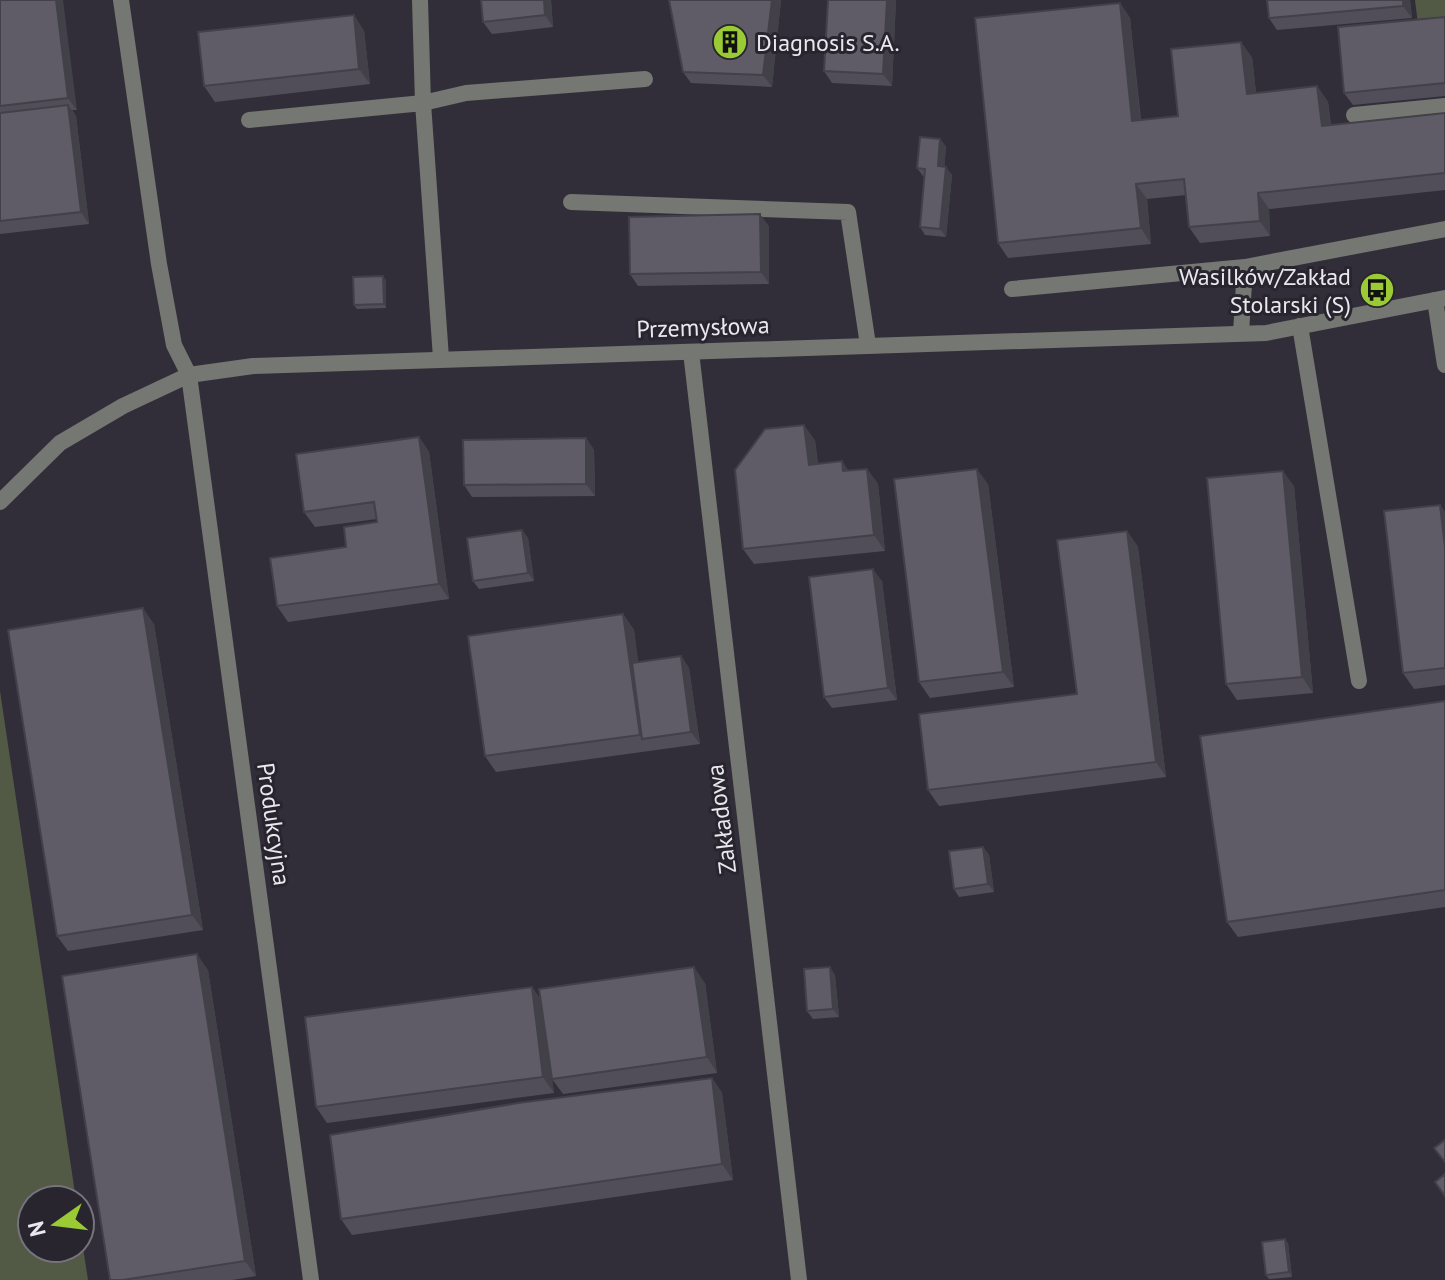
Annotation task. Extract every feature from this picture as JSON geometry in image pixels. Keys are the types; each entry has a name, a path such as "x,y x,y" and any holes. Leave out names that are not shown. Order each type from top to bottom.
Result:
{"street":[{"name":"Produkcyjna","path":"121,0 174,345 189,375 311,1280"},
{"path":"420,0 423,103 441,358"},
{"path":"249,120 423,103 466,93 645,79"},
{"path":"1354,115 1445,106"},
{"path":"571,202 848,212 868,345"},
{"path":"1012,289 1245,267 1445,229"},
{"path":"1241,333 1245,267"},
{"name":"Przemysłowa","path":"0,502 60,443 123,406 189,375 253,366 441,358 1241,333 1300,326 1440,299"},
{"path":"1440,299 1445,365"},
{"path":"1300,326 1359,681"},
{"name":"Zakładowa","path":"691,352 799,1280"}],"green space":[{"path":"1415,0 1445,0 1445,21 1418,24"},
{"path":"0,691 74,1184 16,1184 16,1264 86,1264 88,1280 0,1280"}],"building":[{"path":"0,0 56,0 68,98 0,106"},
{"path":"481,0 544,0 545,15 483,22"},
{"name":"Diagnosis S.A.","path":"669,0 772,0 763,75 683,72"},
{"path":"828,0 887,0 883,74 824,71"},
{"path":"1267,0 1403,0 1403,6 1269,18"},
{"path":"1120,3 1132,121 1178,116 1171,49 1241,42 1247,94 1317,86 1322,126 1445,113 1445,173 1258,193 1260,221 1189,227 1184,179 1136,184 1141,228 998,243 975,18"},
{"path":"354,15 359,69 204,86 198,32"},
{"path":"1445,17 1445,83 1344,93 1338,27"},
{"path":"68,105 81,212 0,221 0,113"},
{"path":"920,137 940,139 938,166 946,167 940,229 920,227 925,169 917,168"},
{"path":"760,214 761,272 630,274 629,217"},
{"path":"383,276 384,304 354,305 353,277"},
{"path":"804,425 809,465 842,461 843,471 867,469 874,535 743,549 735,470 765,429"},
{"path":"419,437 439,584 277,606 270,558 346,547 344,527 377,522 374,502 304,512 296,454"},
{"path":"586,438 586,484 464,485 463,440"},
{"path":"977,469 1003,672 919,682 894,479"},
{"path":"1283,471 1302,677 1226,684 1207,478"},
{"path":"1440,505 1445,547 1445,668 1403,673 1384,511"},
{"path":"522,530 528,573 473,581 467,538"},
{"path":"1127,531 1156,762 928,790 919,714 1077,694 1057,540"},
{"path":"873,569 888,688 824,697 809,577"},
{"path":"143,608 192,915 57,936 8,630"},
{"path":"623,614 640,735 485,756 468,636"},
{"path":"681,656 691,732 642,739 632,663"},
{"path":"1445,701 1445,890 1227,922 1200,736"},
{"path":"983,847 988,884 954,889 949,851"},
{"path":"197,954 245,1261 110,1280 62,976"},
{"path":"694,967 707,1057 552,1079 539,989"},
{"path":"830,967 833,1009 807,1011 804,969"},
{"path":"532,987 543,1077 316,1107 305,1017"},
{"path":"712,1078 722,1164 341,1219 330,1135 518,1103"},
{"path":"1445,1140 1445,1162 1434,1148"},
{"path":"1445,1174 1445,1196 1435,1182"},
{"path":"1285,1239 1289,1272 1266,1275 1262,1242"}],"place":[{"name":"Diagnosis S.A.","path":"730,42"},
{"name":"Wasilków/Zakład Stolarski (S)","path":"1377,290"}]}
